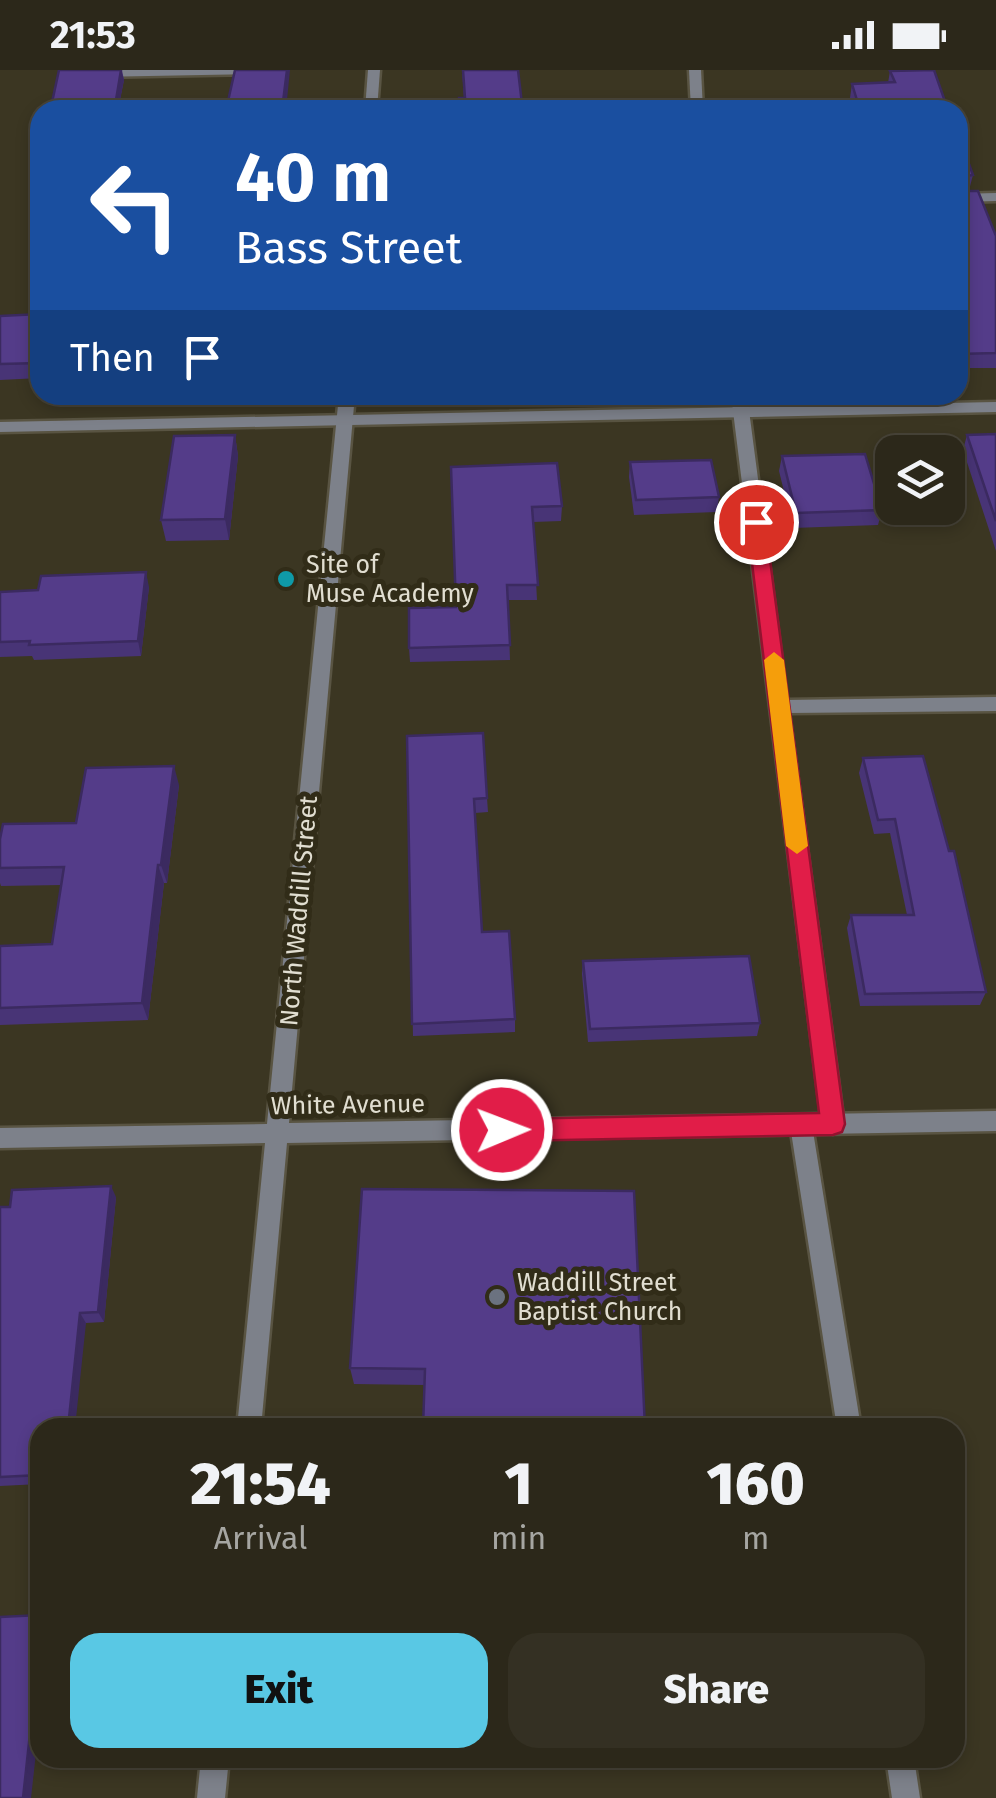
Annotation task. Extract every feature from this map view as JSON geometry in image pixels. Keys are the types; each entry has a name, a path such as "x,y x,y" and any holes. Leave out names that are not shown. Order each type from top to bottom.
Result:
{"street":[{"path":"87,73 260,70"},
{"path":"372,100 374,70"},
{"path":"694,70 696,100"},
{"path":"968,198 996,198"},
{"name":"North Waddill Street","path":"249,1418 346,405"},
{"path":"0,427 345,420 694,405"},
{"path":"740,405 833,1124"},
{"path":"868,405 996,407"},
{"path":"780,707 996,704"},
{"name":"White Avenue","path":"0,1138 996,1121"},
{"path":"801,1125 846,1418"},
{"path":"211,1798 214,1768"},
{"path":"902,1768 906,1798"}],"building":[{"path":"59,70 121,70 116,100 53,100"},
{"path":"235,70 287,70 283,100 228,100"},
{"path":"463,70 518,70 522,100 459,100 465,98"},
{"path":"934,70 944,100 857,100 852,84 895,82 890,71"},
{"path":"968,191 978,191 996,236 996,353 968,354"},
{"path":"30,314 30,363 0,364 0,316"},
{"path":"996,434 996,521 967,435"},
{"path":"235,435 225,519 161,520 174,436"},
{"path":"865,454 875,487 875,510 796,513 782,456"},
{"path":"711,460 719,497 636,500 630,462"},
{"path":"557,463 562,506 532,507 538,585 507,585 510,645 409,648 409,608 456,607 451,467"},
{"path":"146,572 138,641 29,645 30,641 0,642 0,592 38,590 41,576"},
{"path":"483,733 487,798 474,799 482,932 509,931 515,1019 412,1024 407,736"},
{"path":"923,756 949,851 954,851 986,992 865,994 851,915 914,915 895,819 878,820 863,758"},
{"path":"174,766 142,1003 0,1008 0,946 52,944 64,867 0,868 3,824 76,823 86,768"},
{"path":"749,956 760,1023 590,1029 583,961"},
{"path":"111,1186 98,1312 80,1313 69,1418 30,1418 30,1476 0,1477 0,1207 10,1207 12,1190"},
{"name":"Waddill Street Baptist Church","path":"362,1189 634,1191 645,1418 423,1418 425,1369 350,1368"},
{"path":"30,1616 30,1733 23,1798 0,1798 0,1617"}],"slow traffic":[{"path":"774,660 797,846"}],"place":[{"name":"Site of Muse Academy","path":"286,579"},
{"name":"Waddill Street Baptist Church","path":"497,1297"}],"route":[{"path":"502,1130 833,1124 756,522"}]}
